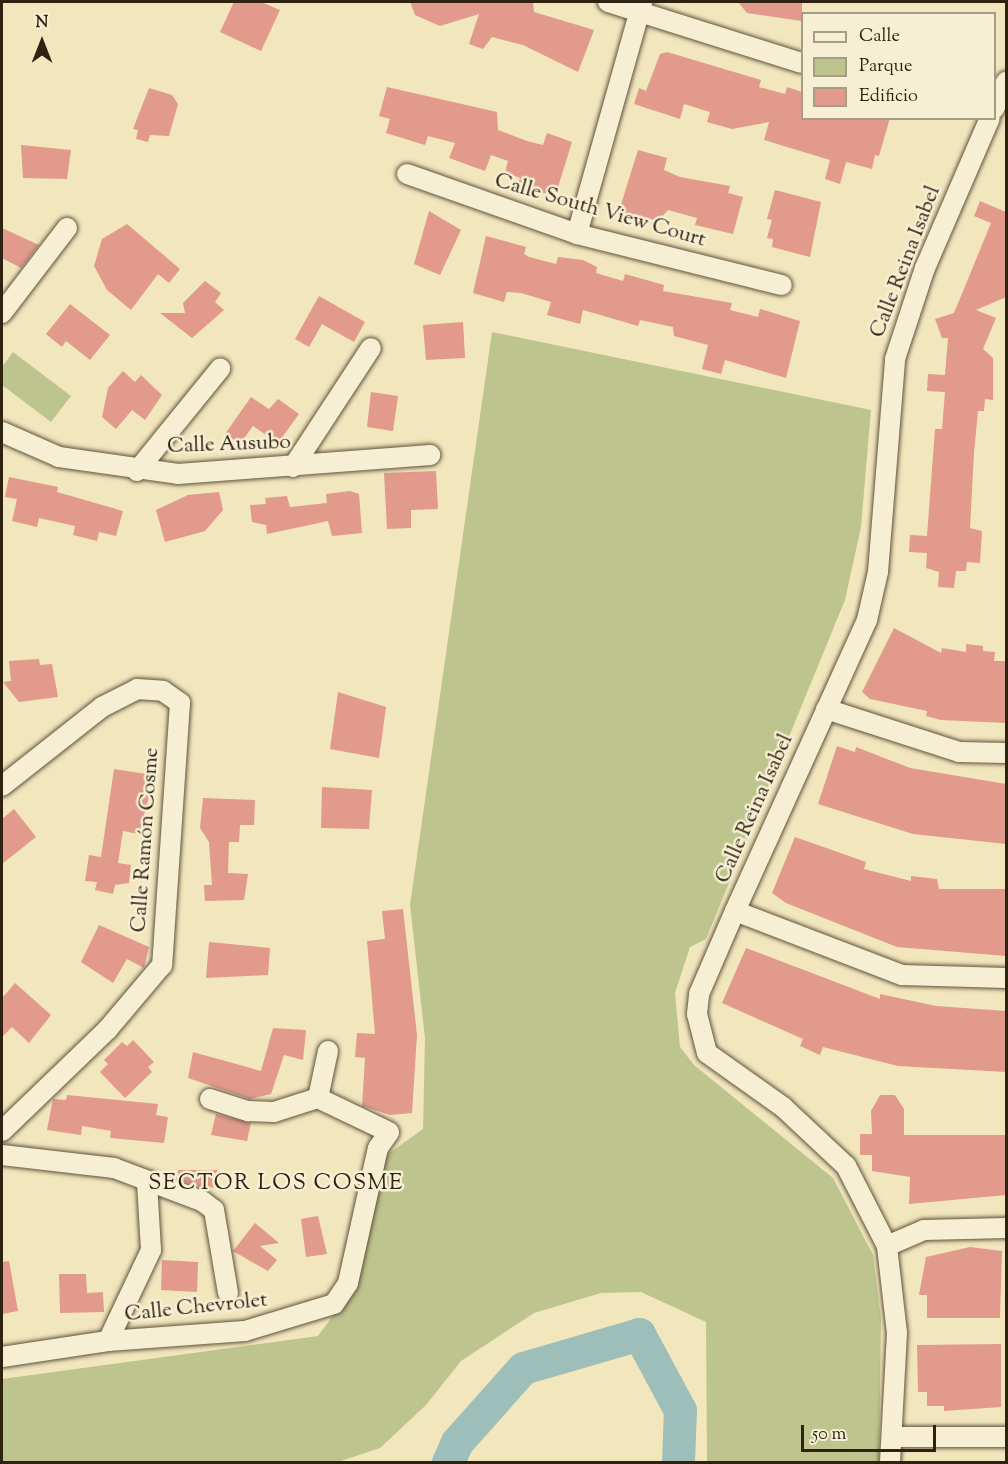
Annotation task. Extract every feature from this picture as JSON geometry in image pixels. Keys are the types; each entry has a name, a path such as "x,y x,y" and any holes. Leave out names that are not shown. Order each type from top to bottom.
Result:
{"street":[{"path":"608,2 640,7 801,63"},
{"path":"577,234 640,7"},
{"path":"996,104 1006,82"},
{"name":"Calle Reina Isabel","path":"890,1462 894,1437 897,1333 887,1246 846,1166 783,1107 707,1053 698,1028 699,994 874,597 895,359 925,268 989,120"},
{"name":"Calle South View Court","path":"407,174 577,234 782,285"},
{"path":"2,313 67,228"},
{"path":"293,467 371,348"},
{"path":"137,471 220,369"},
{"name":"Calle Ausubo","path":"2,432 59,457 137,471 208,474 430,455"},
{"name":"Calle Ramón Cosme","path":"2,786 102,707 137,689 163,691 180,703 162,965 108,1029 2,1131"},
{"path":"826,709 959,752 1006,753"},
{"path":"735,911 902,975 1006,978"},
{"path":"210,1100 248,1111 274,1112 318,1098 328,1051"},
{"name":"Calle Chevrolet","path":"2,1357 108,1341 245,1331 334,1304 348,1283 378,1148 389,1132 318,1098"},
{"path":"2,1155 114,1168 214,1210 228,1293"},
{"path":"108,1341 151,1250 147,1183"},
{"path":"887,1246 924,1230 1006,1228"},
{"path":"894,1437 1006,1437"}],"green space":[{"path":"492,332 871,410 861,527 845,600 706,939 690,947 675,993 680,1047 694,1065 833,1178 873,1255 881,1319 879,1462 707,1462 706,1322 641,1292 601,1293 534,1313 461,1361 426,1405 380,1448 338,1462 2,1462 2,1379 318,1336 346,1298 373,1186 388,1154 423,1129 425,1038 410,905"},
{"path":"13,352 71,396 51,422 2,385 2,367"}],"building":[{"path":"234,2 261,2 280,10 261,51 220,32"},
{"path":"410,2 533,2 534,12 594,30 578,72 523,45 492,37 483,49 469,44 479,14 440,26 415,15"},
{"path":"738,2 802,2 801,21 747,13"},
{"path":"667,52 761,80 759,87 785,94 787,87 801,92 801,120 889,120 879,156 875,155 872,169 846,162 840,184 825,179 830,160 764,140 769,122 732,129 707,122 710,112 684,104 680,119 634,104 639,88 646,91 660,54"},
{"path":"387,87 497,112 498,130 527,141 543,145 547,133 572,142 555,197 518,184 520,178 505,172 508,161 491,155 485,171 449,158 455,143 428,136 425,145 386,133 390,119 379,116"},
{"path":"149,88 172,95 178,104 169,136 150,135 148,142 136,139 138,130 133,129"},
{"path":"21,145 71,150 67,179 23,178"},
{"path":"638,150 667,158 664,170 680,177 730,186 728,193 743,197 733,234 695,225 697,218 668,210 658,221 619,211"},
{"path":"775,190 821,202 810,257 772,247 773,239 767,238 772,220 767,219"},
{"path":"980,201 1006,212 1006,297 976,310 996,318 983,349 993,358 993,400 985,399 984,411 978,411 974,453 970,528 982,531 980,563 967,562 966,571 956,571 954,588 938,587 939,572 926,568 927,553 909,552 910,535 927,536 935,429 942,429 945,392 927,391 928,374 945,375 948,338 942,338 935,319 954,313 991,223 974,216"},
{"path":"429,211 461,230 440,275 414,264"},
{"path":"127,224 180,269 169,283 158,274 131,310 107,290 94,266 102,239"},
{"path":"2,228 39,245 21,268 2,258"},
{"path":"486,236 526,247 524,254 529,257 556,264 558,257 583,260 597,267 596,273 623,281 625,274 664,285 663,291 732,303 730,310 758,317 760,309 800,321 786,378 725,360 721,374 702,369 708,345 674,336 673,327 640,320 638,326 583,310 580,324 547,315 551,302 521,293 507,292 504,302 473,293"},
{"path":"205,281 221,293 215,302 224,310 192,338 160,313 185,313 183,303"},
{"path":"319,296 365,322 354,342 322,324 309,347 295,339"},
{"path":"70,304 110,335 90,360 66,341 62,347 46,334"},
{"path":"463,322 465,358 426,360 423,325"},
{"path":"123,371 135,382 141,375 162,395 145,420 132,410 116,429 102,417 108,388"},
{"path":"371,392 398,396 393,431 367,427"},
{"path":"251,397 269,409 278,399 299,414 278,443 253,426 240,444 225,434"},
{"path":"436,471 438,509 411,510 411,528 387,529 384,473"},
{"path":"9,477 58,487 57,492 123,511 116,536 99,532 97,541 73,535 75,526 39,518 37,527 12,521 17,499 5,497"},
{"path":"350,491 359,494 362,533 332,536 328,521 267,534 266,525 252,522 250,505 266,504 265,498 287,496 290,507 327,503 326,494"},
{"path":"219,492 223,510 205,531 165,542 156,510 188,495"},
{"path":"894,628 941,653 942,648 966,652 966,644 983,646 983,651 995,652 994,661 1006,661 1006,723 941,720 926,716 927,711 870,699 862,692"},
{"path":"39,659 40,665 52,664 58,697 19,702 3,682 11,681 9,661"},
{"path":"338,692 386,707 379,758 330,749"},
{"path":"837,746 855,752 856,747 910,768 1006,784 1006,844 913,834 818,804"},
{"path":"114,769 146,774 144,792 150,793 139,834 123,831 118,863 131,865 129,883 115,885 113,894 95,890 97,882 85,881 89,855 101,857"},
{"path":"322,787 372,790 369,829 321,828"},
{"path":"203,798 255,800 254,825 240,825 239,842 229,842 228,873 248,874 244,900 205,901 204,885 212,885 209,842 200,828"},
{"path":"14,809 36,837 2,864 2,819"},
{"path":"795,837 866,862 864,869 911,881 911,876 937,879 939,889 1006,889 1006,956 897,947 786,903 772,893"},
{"path":"403,909 417,1035 412,1113 390,1115 362,1106 365,1058 355,1057 357,1033 375,1034 367,941 385,939 382,911"},
{"path":"99,925 149,947 144,968 127,959 113,983 81,962"},
{"path":"209,942 270,948 268,975 206,978"},
{"path":"746,948 880,999 880,994 936,1006 1006,1011 1006,1072 898,1066 823,1047 820,1055 800,1046 803,1039 722,1003"},
{"path":"15,983 51,1015 29,1043 12,1027 2,1037 2,998"},
{"path":"273,1028 306,1030 303,1060 284,1055 271,1094 250,1099 188,1078 193,1052 261,1071"},
{"path":"133,1040 154,1062 148,1067 152,1072 125,1098 100,1072 108,1064 104,1060 122,1042 127,1046"},
{"path":"67,1095 158,1104 156,1115 168,1117 164,1143 110,1138 111,1131 82,1126 81,1135 47,1130 53,1099 66,1100"},
{"path":"880,1095 895,1095 904,1109 904,1135 1006,1135 1006,1195 909,1204 910,1177 872,1171 872,1155 860,1155 860,1134 872,1134 871,1111"},
{"path":"216,1114 251,1123 247,1141 211,1135"},
{"path":"178,1170 217,1170 218,1187 203,1188 178,1179"},
{"path":"318,1216 327,1254 306,1257 301,1219"},
{"path":"255,1223 279,1243 260,1246 277,1260 268,1271 233,1251"},
{"path":"970,1247 1002,1251 1000,1318 927,1318 927,1295 919,1295 926,1257"},
{"path":"162,1260 198,1262 197,1292 161,1290"},
{"path":"9,1261 18,1311 2,1314 2,1262"},
{"path":"59,1274 86,1274 87,1293 103,1292 104,1312 60,1313"},
{"path":"1001,1344 1001,1407 944,1411 944,1406 927,1406 927,1392 918,1392 917,1345"}],"waterway":[{"path":"448,1462 457,1442 523,1368 639,1334 680,1410 678,1462"}],"district":[{"name":"SECTOR LOS COSME","path":"276,1185"}]}
